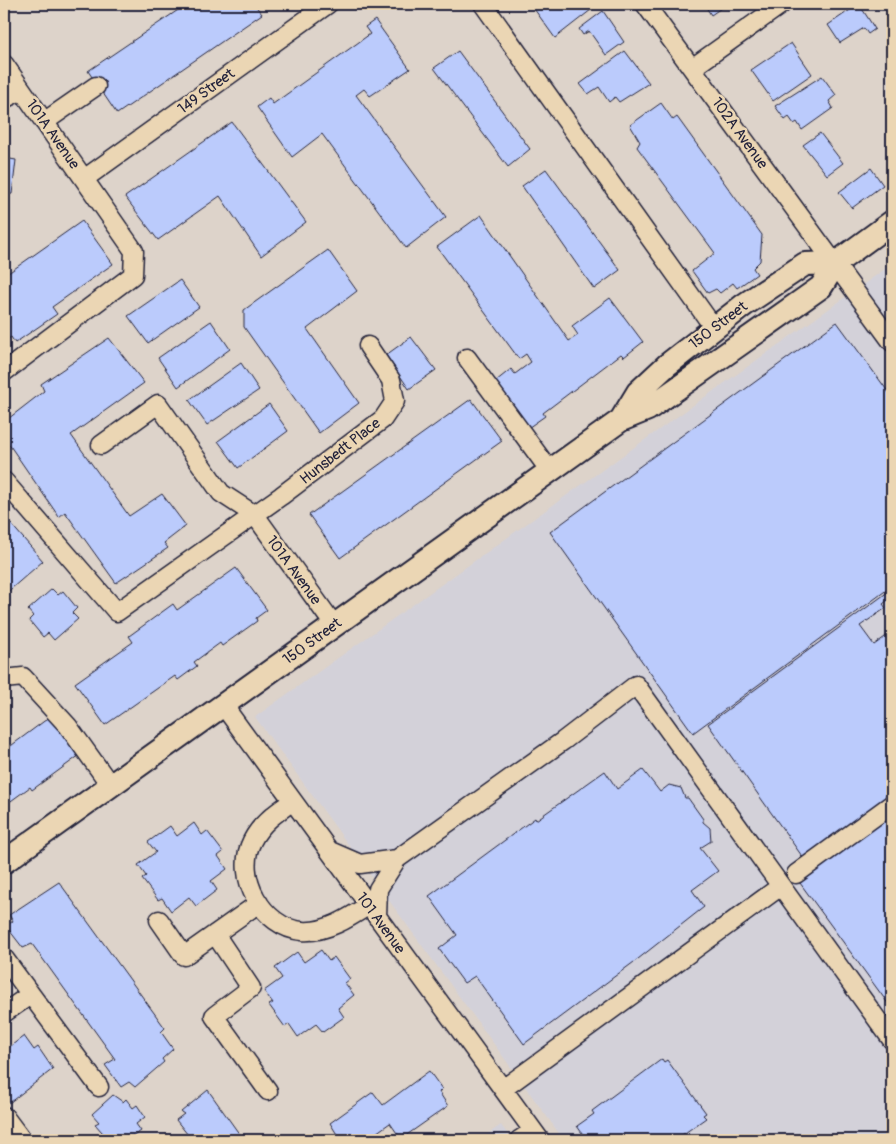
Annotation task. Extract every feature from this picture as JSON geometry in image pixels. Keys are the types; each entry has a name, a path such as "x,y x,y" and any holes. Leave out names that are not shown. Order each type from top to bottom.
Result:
{"main road":[{"name":"150 Street","path":"4,862 621,420 648,409 821,287 836,263 892,222"},
{"name":"150 Street","path":"621,420 638,392 714,328 805,264 836,263"}],"street":[{"name":"149 Street","path":"84,179 328,4"},
{"path":"483,4 714,328"},
{"name":"102A Avenue","path":"645,4 892,342"},
{"path":"692,68 782,4"},
{"name":"101A Avenue","path":"4,64 134,251 133,275 4,372"},
{"path":"44,122 96,86"},
{"path":"4,99 22,90"},
{"name":"Hunsbedt Place","path":"4,481 117,612 255,515 383,419 395,401 391,380 368,346"},
{"path":"467,358 550,471"},
{"path":"101,445 158,404 221,494 255,515"},
{"name":"101A Avenue","path":"255,515 334,625"},
{"path":"4,679 23,677 68,726 111,786"},
{"path":"293,801 272,816 252,842 247,858 248,878 259,903 280,925 301,931 319,930 373,911 378,889 397,859 563,741 636,685 892,1040"},
{"name":"101 Avenue","path":"223,706 503,1089 531,1137"},
{"path":"796,874 892,804"},
{"path":"329,851 360,864 397,859"},
{"path":"503,1089 781,886"},
{"path":"159,920 184,956 259,903"},
{"path":"215,934 251,988 214,1016 268,1091"},
{"path":"4,958 99,1087"},
{"path":"4,1013 30,995"},
{"path":"4,1116 22,1140"}],"shaded area":[{"path":"892,264 892,1140 564,1140 255,717"},
{"path":"501,1125 512,1140 479,1140"}],"building":[{"path":"187,4 254,4 262,14 117,114 88,71"},
{"path":"535,4 595,4 596,6 555,38 532,6"},
{"path":"704,4 727,4 711,15"},
{"path":"859,4 875,29 868,34 864,28 840,43 828,25"},
{"path":"603,11 624,42 606,55 589,31 583,35 579,29"},
{"path":"375,20 410,69 370,96 364,89 356,95 446,217 406,248 322,134 292,157 257,107 269,98 273,104 370,34 365,27"},
{"path":"791,43 812,74 773,101 751,70"},
{"path":"458,51 530,149 508,167 434,68"},
{"path":"625,51 649,83 619,102 615,97 609,102 599,87 588,94 580,84"},
{"path":"822,76 836,95 829,101 833,108 802,130 797,122 794,124 789,117 785,120 775,106"},
{"path":"661,103 673,120 677,117 762,235 760,261 753,268 757,274 737,288 733,283 720,293 716,289 708,293 692,271 715,253 637,147 640,142 630,125"},
{"path":"232,122 306,222 261,256 220,196 158,240 125,197"},
{"path":"820,133 843,163 827,175 803,145"},
{"path":"4,158 16,160 12,194 4,195"},
{"path":"871,168 883,185 852,208 839,192"},
{"path":"546,169 620,270 594,289 522,186"},
{"path":"481,215 569,341 578,335 572,326 610,298 643,342 624,357 621,354 543,413 545,416 525,430 491,385 511,369 515,374 531,362 526,354 519,359 437,247"},
{"path":"82,221 113,264 52,307 57,314 15,343 11,337 4,342 4,276"},
{"path":"328,250 357,291 307,329 359,403 319,433 244,327 244,310"},
{"path":"180,280 199,307 148,343 128,316"},
{"path":"211,321 230,349 178,387 158,358"},
{"path":"837,322 892,397 892,586 693,733 550,532"},
{"path":"411,337 436,370 409,389 386,355"},
{"path":"109,338 144,383 71,435 129,516 162,494 186,526 164,543 168,548 116,583 65,512 59,517 4,437 4,422 44,391 41,384"},
{"path":"241,363 259,390 207,425 189,400"},
{"path":"471,399 502,441 340,558 309,515"},
{"path":"269,404 288,431 238,468 218,441"},
{"path":"4,516 43,561 4,595"},
{"path":"236,568 267,610 256,618 257,621 222,646 220,643 194,662 197,666 178,680 175,676 105,725 75,683 133,642 129,636 173,604 177,610"},
{"path":"52,589 58,595 63,591 77,608 72,613 78,619 54,640 48,633 43,637 29,620 33,616 28,610"},
{"path":"892,589 892,597 883,604 886,608 860,626 874,645 892,632 892,1009 800,883 814,873 708,724"},
{"path":"51,716 80,755 32,790 30,787 4,806 4,751"},
{"path":"643,770 660,792 669,785 681,788 685,798 688,798 703,819 703,822 710,828 711,841 700,848 718,871 692,890 704,907 524,1044 475,976 464,983 439,949 457,935 429,896 535,818 536,820 605,771 617,789"},
{"path":"194,823 202,835 207,831 223,852 218,856 227,869 211,881 217,890 196,906 189,897 171,911 162,898 158,900 142,879 146,876 138,865 156,852 148,842 170,826 177,836"},
{"path":"59,882 165,1028 161,1032 173,1049 162,1059 164,1062 135,1087 129,1082 121,1087 105,1065 115,1059 32,944 23,948 6,926 13,921 9,915"},
{"path":"321,950 329,961 334,957 350,979 345,983 354,995 338,1008 344,1017 323,1032 316,1024 298,1037 289,1024 285,1027 269,1005 273,1003 264,991 282,978 275,968 297,952 304,962"},
{"path":"24,1036 34,1050 38,1047 53,1069 9,1103 4,1095 4,1051"},
{"path":"662,1059 664,1062 667,1060 706,1113 703,1115 706,1118 675,1140 587,1140 577,1126 594,1114 592,1111"},
{"path":"429,1071 442,1089 439,1092 448,1106 401,1139 390,1123 366,1140 334,1140 338,1136 330,1123 373,1092 383,1105"},
{"path":"208,1090 240,1135 233,1140 192,1140 176,1120 184,1114 181,1112"},
{"path":"113,1095 123,1102 126,1099 133,1108 137,1105 145,1117 136,1124 141,1131 128,1140 109,1140 95,1124 99,1122 92,1114"}]}
